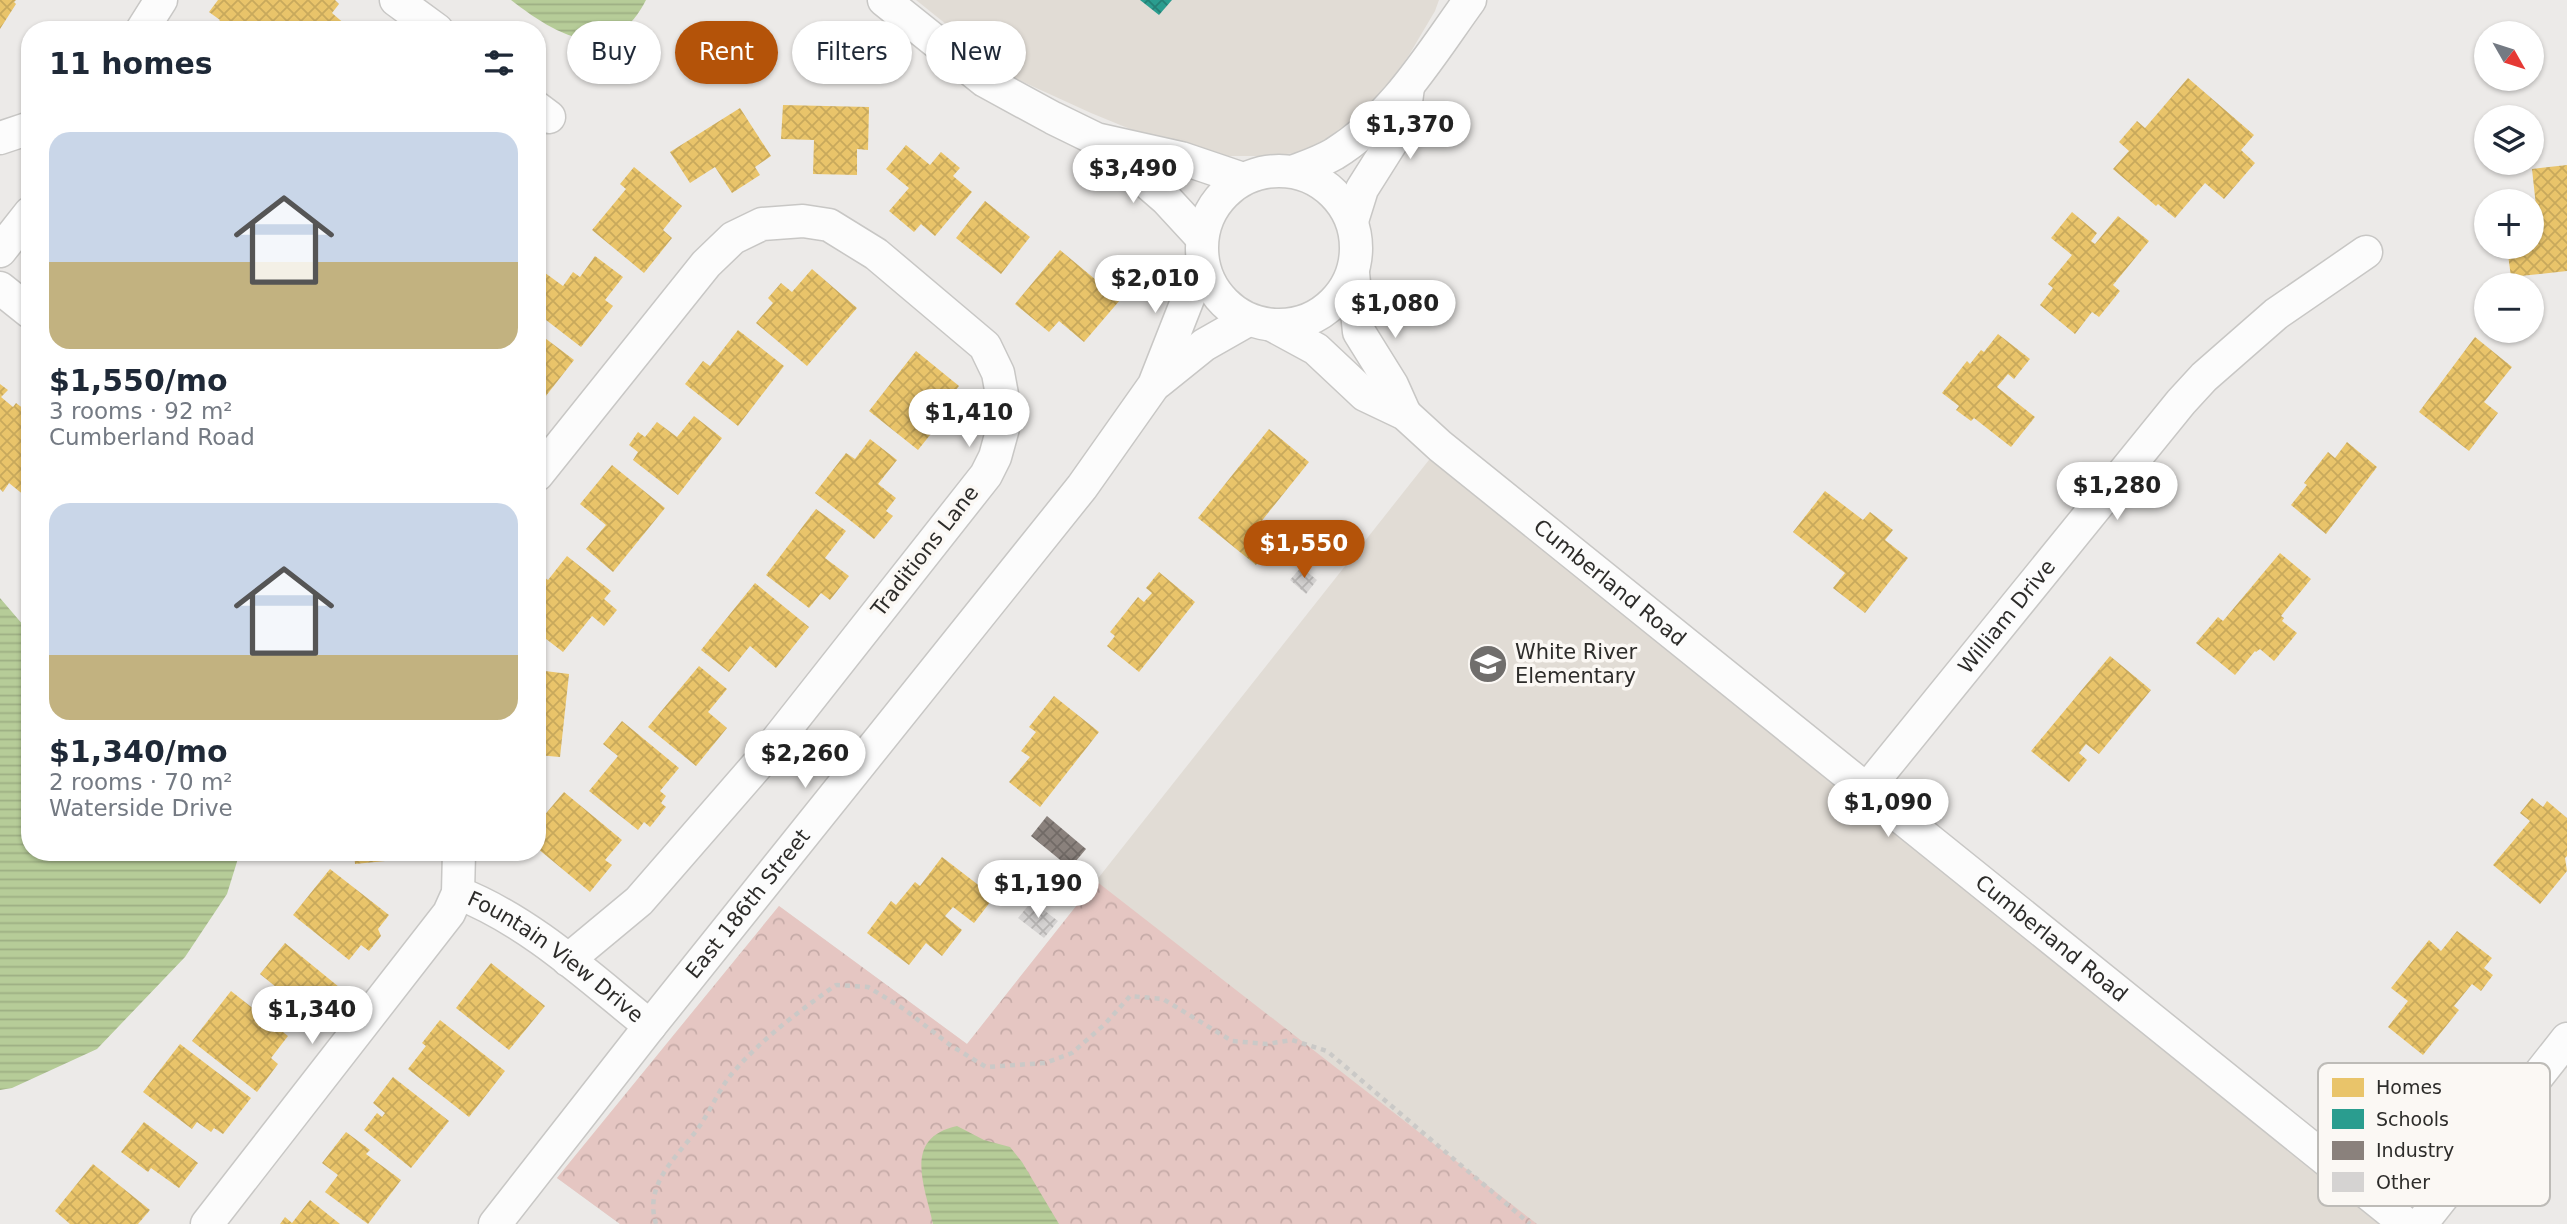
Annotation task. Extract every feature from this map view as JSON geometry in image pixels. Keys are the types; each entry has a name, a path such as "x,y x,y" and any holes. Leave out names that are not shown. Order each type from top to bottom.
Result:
{"street":[{"path":"148,21 161,0"},
{"path":"396,0 425,21"},
{"path":"884,0 985,81 1097,139 1166,199 1202,251 1211,287 1227,306 1260,322 1297,323 1320,314 1340,296 1353,273 1357,247 1352,221 1339,198 1319,181 1295,172 1268,171 1243,179 1223,194 1209,214 1202,251"},
{"path":"1295,172 1333,155 1368,129 1408,87 1470,0"},
{"path":"1352,221 1362,189 1403,124 1408,87"},
{"path":"0,138 21,131"},
{"path":"1097,139 1181,158 1243,179"},
{"name":"Traditions Lane","path":"546,464 706,264 733,238 762,224 803,221 829,225 876,254 985,346 998,373 1003,400 1003,428 995,457 986,475 750,773 639,901 568,960"},
{"path":"0,251 21,224"},
{"name":"East 186th Street","path":"495,1224 650,1026 1082,487 1154,385 1202,251"},
{"name":"William Drive","path":"1867,789 2204,377 2276,314 2366,252"},
{"name":"Cumberland Road","path":"1353,273 1359,332 1392,385 1405,414"},
{"path":"0,288 21,305"},
{"name":"East 186th Street","path":"1154,385 1204,345 1260,322"},
{"name":"Cumberland Road","path":"1260,322 1317,349 1365,395 1405,414 1440,446 2318,1153"},
{"path":"207,1224 449,913 458,893 459,861"},
{"name":"Fountain View Drive","path":"458,893 502,913 568,960 650,1026"},
{"path":"2548,1063 2567,1039"},
{"name":"Cumberland Road","path":"2384,1206 2406,1224"},
{"path":"2421,1224 2435,1206"}],"path":[{"path":"656,1224 652,1210 656,1183 698,1127 728,1078 759,1044 836,985 868,987 986,1067 1045,1063 1072,1053 1105,1024 1130,996 1163,999 1231,1041 1267,1044 1292,1040 1327,1051 1530,1224"}],"shaded area":[{"path":"511,0 646,0 632,21 567,21 567,34 546,24 546,21 541,21"},
{"path":"916,0 1439,0 1409,55 1363,120 1333,141 1298,153 1264,156 1211,156 1152,138 1026,83 1026,21 942,21"},
{"name":"White River Elementary","path":"1440,446 2318,1156 2318,1206 2380,1206 2402,1224 620,1224 557,1178 779,906 967,1044"},
{"path":"0,598 21,622 21,861 237,861 227,894 185,957 97,1049 12,1088 0,1090"},
{"path":"957,1126 984,1140 1010,1147 1059,1224 933,1224 921,1165 923,1152 929,1141 940,1132"}],"green space":[{"path":"1096,881 1537,1224 620,1224 557,1178 779,906 967,1044"}],"building: Homes":[{"path":"0,0 16,0 16,4 0,29"},
{"path":"218,0 335,0 339,4 332,13 341,21 219,21 209,12"},
{"path":"2188,78 2254,135 2241,150 2255,163 2224,199 2205,183 2175,218 2158,204 2156,206 2113,169 2129,151 2119,142 2137,121 2145,128"},
{"path":"783,105 869,107 868,150 857,149 857,175 813,174 814,140 781,139"},
{"path":"740,108 771,156 755,167 760,175 732,193 715,167 690,183 670,152"},
{"path":"906,145 930,165 941,152 960,168 953,176 972,192 935,236 921,224 914,232 889,211 909,188 886,169"},
{"path":"2567,165 2567,271 2510,273 2509,259 2544,259 2544,189 2534,189 2533,175 2544,175 2544,168"},
{"path":"634,167 682,206 663,230 672,238 644,273 592,230 626,189 620,184"},
{"path":"985,201 1030,237 1001,274 956,238"},
{"path":"2072,212 2097,233 2091,241 2095,244 2118,216 2149,241 2113,285 2120,291 2099,317 2092,312 2075,334 2040,305 2053,288 2048,284 2072,255 2051,238"},
{"path":"1060,250 1120,300 1084,342 1059,321 1049,332 1015,304"},
{"path":"595,256 623,277 605,300 613,306 581,347 546,320 546,274 563,286 573,272 580,277"},
{"path":"812,269 857,308 807,366 756,323 773,303 768,298 781,283 792,292"},
{"path":"738,330 784,366 738,426 685,384 703,361 710,366"},
{"path":"1998,334 2030,359 2014,379 2008,374 1997,387 2035,417 2011,447 1974,418 1971,421 1956,410 1959,406 1942,393 1967,361 1970,364 1981,350 1984,352"},
{"path":"2474,338 2474,343 2482,343 2512,367 2484,402 2498,413 2469,451 2419,412"},
{"path":"546,339 574,360 546,396"},
{"path":"916,351 959,386 939,411 950,420 939,434 934,430 918,450 869,411"},
{"path":"0,384 8,390 1,397 13,407 16,403 21,407 21,493 9,483 3,492 0,489"},
{"path":"694,416 722,438 678,495 633,460 638,452 629,445 638,432 645,437 657,422 677,437"},
{"path":"1269,429 1309,462 1260,523 1277,538 1256,565 1198,518"},
{"path":"870,439 897,460 878,484 896,498 886,511 893,516 874,539 815,493 846,453 855,459"},
{"path":"2347,442 2377,467 2326,534 2291,505 2328,452 2335,458"},
{"path":"612,465 665,508 613,572 586,549 606,525 580,504"},
{"path":"1825,491 1863,520 1870,512 1893,530 1885,540 1908,558 1865,613 1833,588 1845,573 1793,532"},
{"path":"816,509 846,531 825,558 849,576 830,600 821,593 809,608 766,575"},
{"path":"2280,553 2311,579 2281,616 2284,618 2282,621 2297,633 2274,661 2260,649 2255,651 2235,675 2196,643 2218,617 2223,621"},
{"path":"567,556 611,591 604,599 617,610 604,626 592,616 563,652 546,639 546,579 548,580"},
{"path":"1159,572 1195,602 1139,672 1107,646 1115,636 1110,632 1138,597 1144,602 1152,593 1146,588"},
{"path":"755,583 809,627 776,668 750,646 729,672 701,650"},
{"path":"2110,656 2151,690 2099,754 2086,744 2079,753 2087,760 2069,782 2031,751"},
{"path":"699,666 727,689 708,712 727,728 696,766 648,727"},
{"path":"546,671 569,674 560,757 546,756"},
{"path":"1054,696 1099,732 1040,807 1009,782 1030,757 1021,751 1036,732 1029,727"},
{"path":"622,721 679,768 660,791 666,796 661,803 666,807 650,827 644,822 638,830 589,791 618,756 603,744"},
{"path":"564,792 622,840 605,860 612,865 590,892 546,855 546,813"},
{"path":"2532,798 2543,807 2547,801 2567,818 2567,871 2540,904 2493,865 2530,821 2520,813"},
{"path":"942,857 994,897 974,923 953,907 945,916 962,930 942,956 926,943 909,965 867,933 891,901 896,905 915,882 920,886"},
{"path":"355,861 385,861 355,864"},
{"path":"330,869 389,915 378,929 381,936 369,951 361,945 349,960 293,915"},
{"path":"2457,931 2492,958 2484,968 2493,975 2481,991 2472,984 2454,1006 2459,1010 2423,1055 2388,1027 2408,1001 2391,988 2429,940 2441,951"},
{"path":"285,943 339,987 318,1013 291,991 287,996 260,974"},
{"path":"491,963 545,1006 509,1050 456,1008"},
{"path":"231,991 288,1036 271,1058 278,1064 257,1092 192,1041"},
{"path":"440,1020 505,1071 469,1117 408,1069 426,1046 422,1043"},
{"path":"180,1044 251,1098 223,1134 214,1128 211,1132 197,1122 192,1129 143,1092"},
{"path":"393,1077 449,1121 411,1168 364,1130 377,1113 382,1117 385,1113 373,1103"},
{"path":"144,1122 198,1163 179,1188 151,1168 148,1172 121,1152"},
{"path":"346,1132 370,1150 366,1154 401,1180 368,1224 325,1192 338,1175 322,1163"},
{"path":"93,1164 150,1210 138,1224 70,1224 55,1211"},
{"path":"310,1200 340,1224 280,1224 285,1217 292,1223"}],"building: Schools":[{"path":"1140,0 1172,0 1159,15"}],"building: Industry":[{"path":"1047,816 1086,849 1070,868 1031,836"}],"building: Other":[{"path":"1301,567 1317,580 1306,594 1290,580"},
{"path":"1032,901 1058,921 1044,938 1018,918"}],"place":[{"name":"White River Elementary","path":"1488,664"}]}
